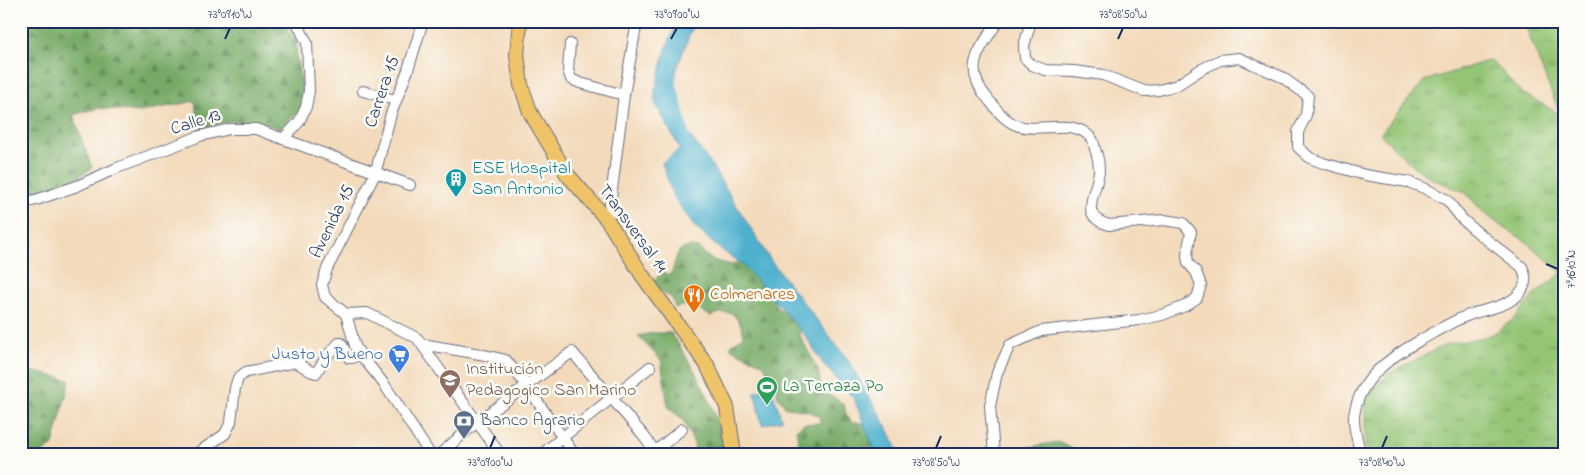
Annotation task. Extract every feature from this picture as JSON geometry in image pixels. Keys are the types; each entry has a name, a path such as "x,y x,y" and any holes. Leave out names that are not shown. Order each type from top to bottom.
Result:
{"highway":[{"name":"Transversal 14","path":"520,21 517,55 521,85 530,112 567,174 608,220 642,275 707,365 727,407 734,454"}],"street":[{"path":"283,139 299,122 306,106 309,91 307,42 296,21"},
{"path":"411,21 422,23"},
{"path":"994,454 990,406 997,373 1010,345 1041,331 1138,320 1162,315 1185,306 1197,298 1201,285 1196,272 1188,263 1187,254 1191,232 1183,223 1164,220 1109,225 1101,223 1094,217 1091,210 1091,200 1099,171 1098,155 1093,140 1084,130 1076,127 1033,128 1018,126 1004,118 985,96 974,73 976,56 998,21"},
{"path":"1031,21 1024,46 1025,58 1032,65 1045,70 1103,75 1144,90 1159,90 1177,84 1220,60 1239,58 1282,77 1308,96 1306,115 1298,132 1298,147 1310,158 1343,170 1408,182 1424,188 1447,200 1470,226 1522,267 1526,276 1524,287 1515,298 1498,306 1468,315 1436,331 1392,357 1369,380 1357,402 1354,418 1360,454"},
{"path":"608,220 634,22"},
{"name":"Carrera 15","path":"375,174 396,100 408,70 422,23"},
{"path":"570,44 568,70 571,79 624,95"},
{"path":"363,91 396,100"},
{"name":"Calle 13","path":"21,203 77,186 117,168 208,134 230,129 256,129 410,186"},
{"name":"Avenida 15","path":"346,314 325,298 322,285 327,269 347,227 375,174"},
{"path":"430,454 384,384 355,346 346,314 367,313 417,338 500,454"},
{"path":"196,454 225,434 231,422 236,383 238,378 246,372 296,362 316,373 327,356 339,343 349,358 360,354"},
{"path":"422,344 506,360 526,385 574,454"},
{"path":"440,454 477,422 572,352 611,397 655,453 682,429"},
{"path":"542,454 650,367"}],"green space":[{"path":"21,21 286,21 288,31 297,42 296,56 303,90 300,110 280,129 263,123 230,121 198,129 195,101 140,112 99,108 73,115 92,168 58,186 21,194 21,133 24,131 21,127"},
{"path":"1564,21 1564,454 1368,454 1365,445 1365,399 1389,373 1447,344 1490,336 1513,320 1535,294 1562,273 1524,240 1483,212 1465,192 1434,180 1413,166 1380,134 1424,81 1491,60 1522,93 1560,114 1527,31"},
{"path":"689,247 698,248 712,260 732,265 739,262 749,267 764,290 774,301 776,307 786,314 794,312 803,326 799,334 818,370 822,392 844,405 846,414 852,423 864,423 874,428 883,454 801,454 796,430 803,424 821,423 818,415 786,407 777,395 777,387 763,364 731,349 731,345 743,336 742,327 732,313 720,313 710,316 693,307 675,308 672,298 661,292 652,282 663,272 670,275 680,250"},
{"path":"652,333 671,333 689,361 712,406 725,454 696,454 694,444 683,419 668,406 661,360 638,336"},
{"path":"21,369 70,380 53,445 40,454 21,454"},
{"path":"1058,442 1082,454 1011,454 1012,450"}],"water":[{"path":"678,21 697,21 690,33 677,69 671,101 680,122 710,163 771,261 848,360 888,429 900,454 876,454 854,399 823,364 803,333 743,265 716,246 695,227 673,196 662,163 680,149 653,99 656,97 662,99 654,95 667,46"},
{"name":"La Terraza Po","path":"771,387 782,420 762,425 754,392"}],"waterway":[{"path":"667,78 681,132"}],"place":[{"name":"ESE Hospital San Antonio","path":"456,198"},
{"name":"Colmenares","path":"694,314"},
{"name":"Justo y Bueno","path":"399,374"},
{"name":"Institución Pedagogico San Marino","path":"450,399"},
{"name":"La Terraza Po","path":"767,406"},
{"name":"Banco Agrario","path":"464,440"}]}
